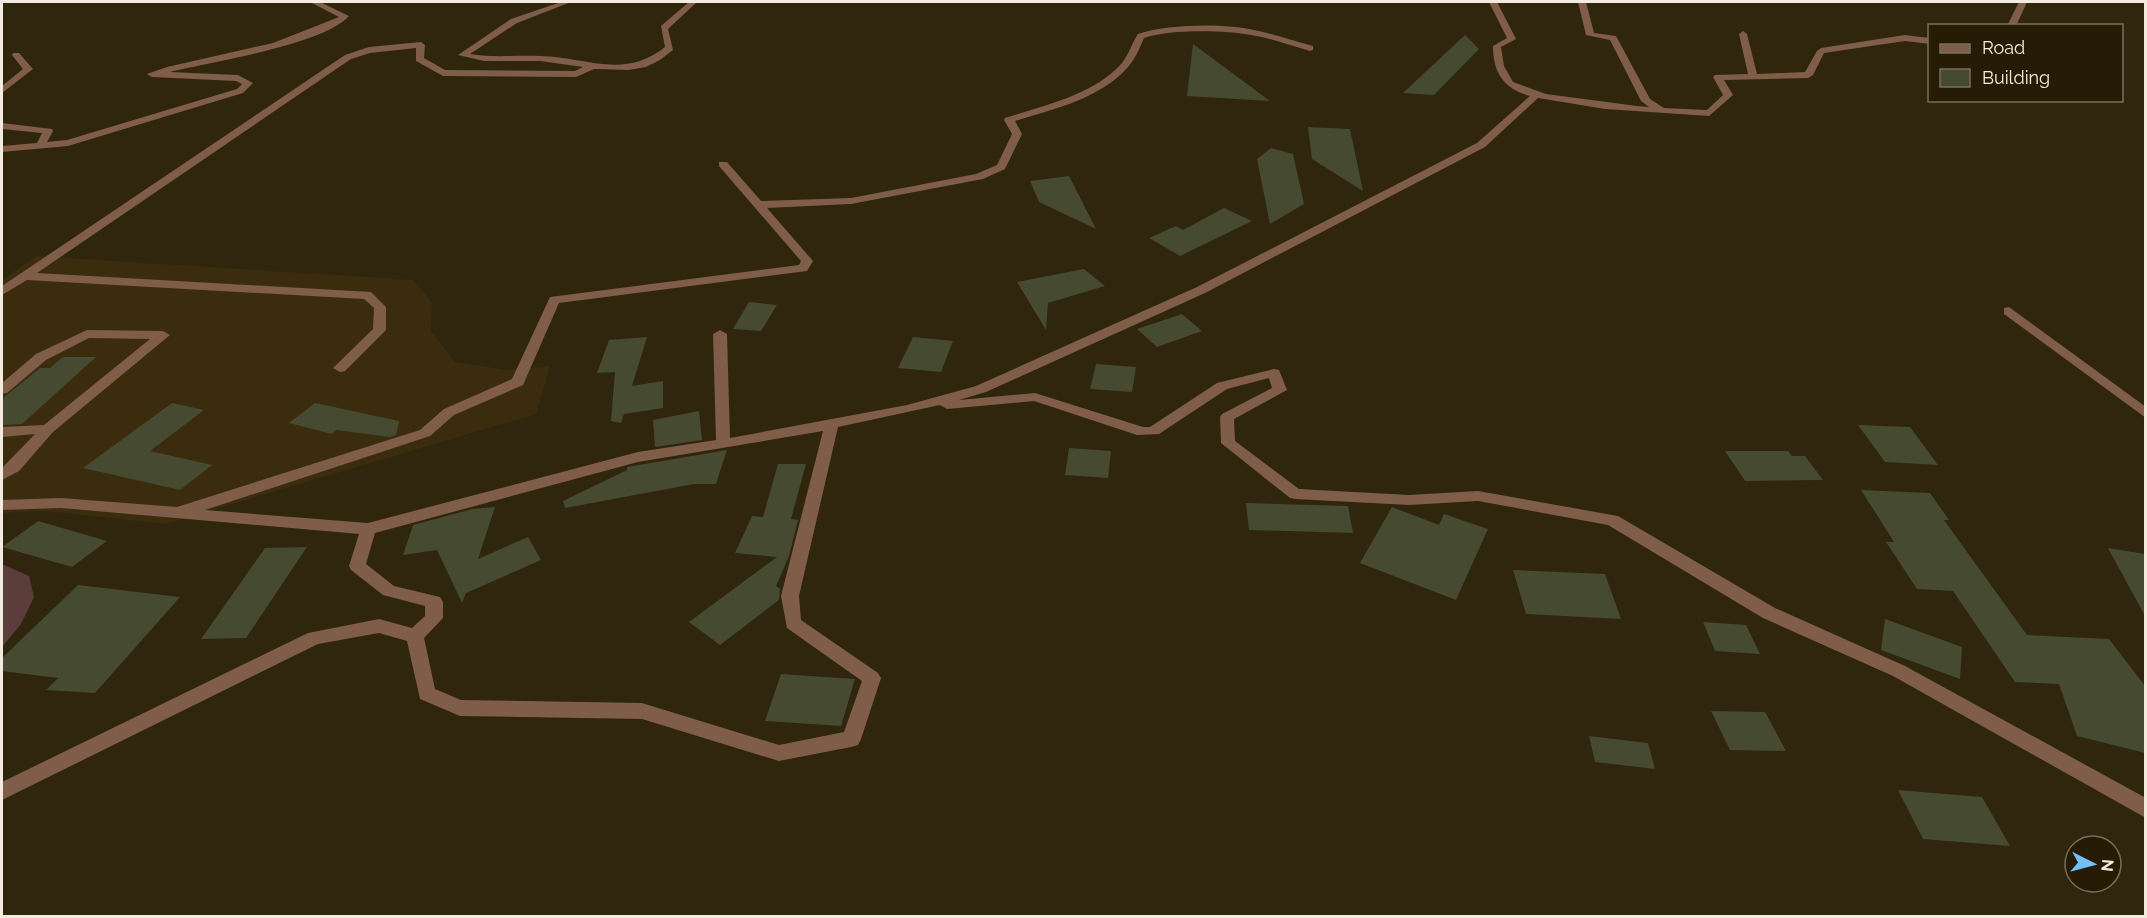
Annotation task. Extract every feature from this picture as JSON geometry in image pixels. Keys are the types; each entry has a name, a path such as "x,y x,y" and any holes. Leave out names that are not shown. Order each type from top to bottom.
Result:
{"street":[{"path":"2,149 68,143 240,92 248,83 238,78 152,74 198,60 230,57 279,44 345,16 314,2"},
{"path":"567,2 514,21 462,55 475,58 551,59 591,67 630,68 651,63 662,57 670,48 664,28 693,2"},
{"path":"1493,2 1512,39 1497,46 1497,62 1511,84 1535,96 1665,113 1709,113 1728,95 1718,77 1808,75 1821,51 1905,38 1928,41"},
{"path":"1582,2 1590,35 1613,38 1646,101 1665,113"},
{"path":"2012,24 2023,2"},
{"path":"758,205 851,201 979,177 1001,167 1017,134 1009,120 1069,99 1113,78 1127,63 1140,36 1158,30 1252,32 1310,48"},
{"path":"1743,34 1753,77"},
{"path":"2,291 348,57 369,50 421,45 419,59 444,73 576,74 591,67"},
{"path":"2,90 28,69 16,55"},
{"path":"2,505 61,503 368,529 638,457 723,444 908,409 981,388 1201,290 1481,145 1535,96"},
{"path":"2,126 48,131 41,144"},
{"path":"177,513 425,433 449,412 518,382 555,300 803,268 807,261 723,164"},
{"path":"24,276 367,295 380,307 379,330 340,368"},
{"path":"2009,311 2145,414"},
{"path":"2,390 41,357 87,334 163,335 48,429 14,467 2,475"},
{"path":"720,334 723,444"},
{"path":"908,409 1035,397 1142,432 1154,431 1222,386 1274,374 1280,390 1227,417 1228,443 1295,494 1409,500 1478,496 1612,520 1769,613 1899,670 2145,809"},
{"path":"415,636 427,694 460,708 642,711 779,753 851,739 872,678 793,623 790,596 832,424"},
{"path":"2,432 48,429"},
{"path":"368,529 357,566 389,591 434,602 434,618 415,636"},
{"path":"2,791 314,638 379,626 415,636"}],"shaded area":[{"path":"36,256 414,280 432,303 431,331 455,362 507,370 550,366 536,414 165,524 45,511 2,513 2,280"},
{"path":"2,564 29,576 34,597 21,624 2,647"}],"building":[{"path":"1465,35 1479,49 1434,95 1403,93"},
{"path":"1193,44 1270,101 1187,96"},
{"path":"1308,127 1350,129 1363,191 1312,159"},
{"path":"1271,148 1293,154 1304,204 1270,224 1257,159"},
{"path":"1069,176 1096,229 1039,202 1030,181"},
{"path":"1224,208 1252,221 1180,256 1149,238 1176,226 1183,230"},
{"path":"1084,269 1105,286 1048,303 1046,330 1017,282"},
{"path":"749,302 777,305 761,331 733,329"},
{"path":"1182,314 1202,331 1157,347 1137,329"},
{"path":"647,337 632,386 663,381 663,408 624,414 621,423 611,421 615,372 597,373 609,340"},
{"path":"913,337 953,341 941,372 898,368"},
{"path":"63,357 96,357 22,424 2,425 2,399 40,368 50,368"},
{"path":"1096,364 1136,367 1132,392 1090,389"},
{"path":"172,403 204,410 150,451 212,465 180,490 83,468"},
{"path":"315,403 399,421 396,435 390,437 336,430 332,434 289,423"},
{"path":"699,411 702,440 655,447 653,420"},
{"path":"1858,425 1910,427 1938,465 1885,462"},
{"path":"1069,448 1111,451 1108,478 1065,475"},
{"path":"727,450 716,484 694,484 565,508 563,501 627,470 627,467"},
{"path":"1725,451 1788,451 1792,456 1805,456 1823,480 1745,481"},
{"path":"778,464 806,464 791,519 798,520 789,556 776,586 780,589 779,600 720,645 689,622 777,557 735,553 752,516 763,517"},
{"path":"1861,490 1930,493 1949,520 1944,520 2027,635 2109,639 2145,686 2145,753 2077,736 2059,684 2015,682 1953,591 1917,589 1886,542 1894,542"},
{"path":"1246,503 1348,506 1353,533 1249,530"},
{"path":"495,507 478,559 528,537 541,560 466,593 462,603 437,550 403,555 413,525 472,509"},
{"path":"1392,507 1439,525 1444,514 1488,529 1456,600 1360,563"},
{"path":"38,521 107,541 72,567 2,547"},
{"path":"307,547 246,638 201,639 265,548"},
{"path":"2108,548 2145,554 2145,616"},
{"path":"1513,570 1605,574 1621,619 1526,614"},
{"path":"78,585 180,597 95,693 46,690 58,678 2,671 2,658"},
{"path":"1885,619 1962,647 1960,679 1881,650"},
{"path":"1703,622 1746,625 1760,654 1715,651"},
{"path":"781,674 855,679 841,726 765,721"},
{"path":"1711,711 1765,712 1786,751 1730,750"},
{"path":"1589,736 1648,743 1655,769 1595,762"},
{"path":"1898,790 1982,797 2010,846 1923,839"}]}
